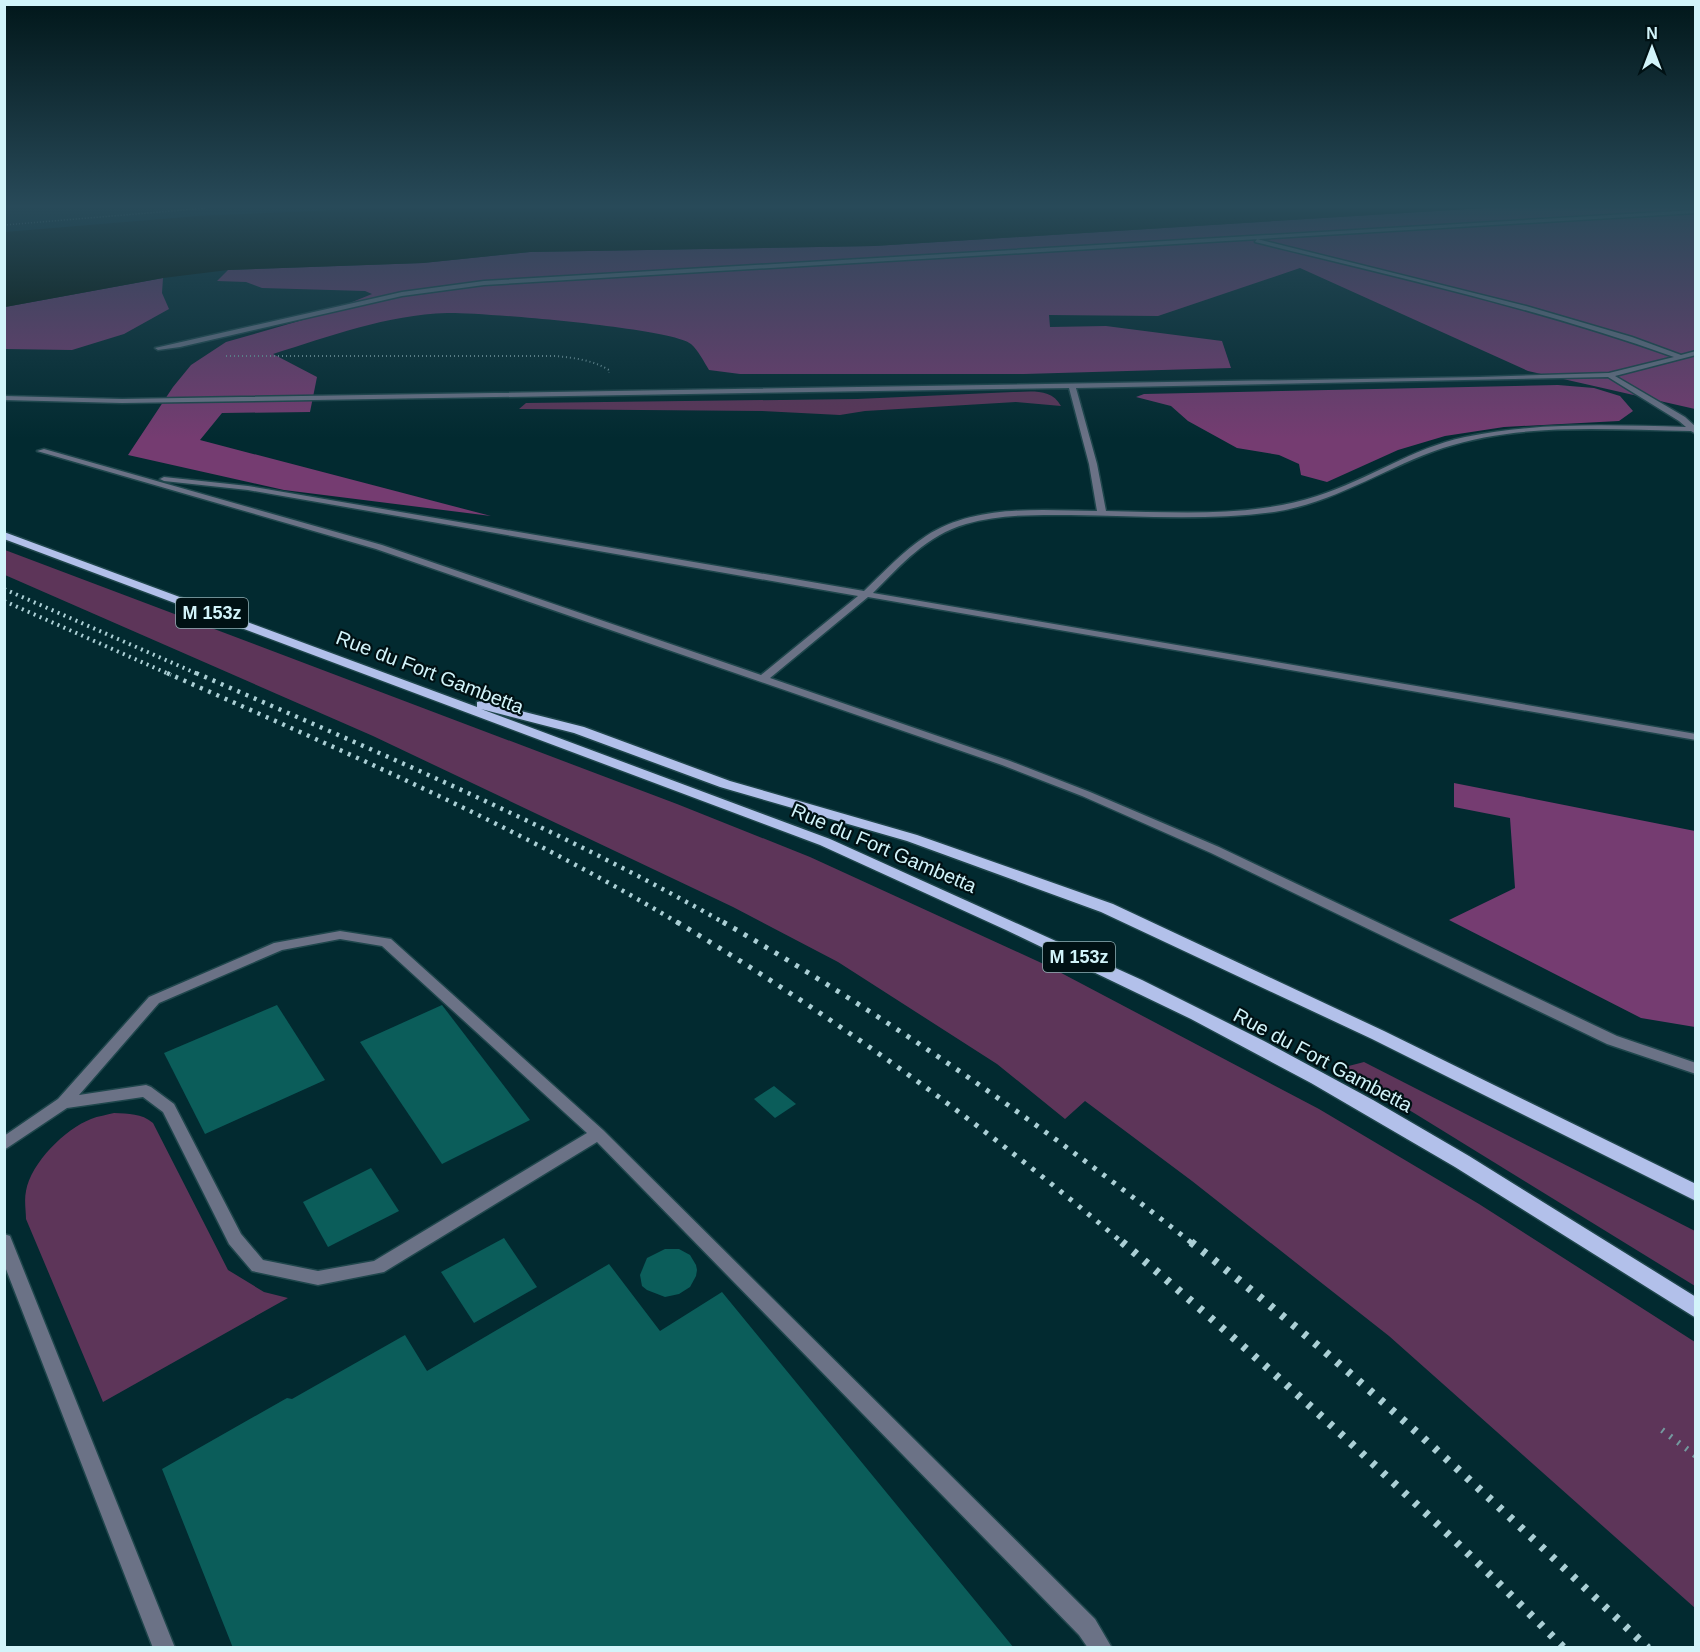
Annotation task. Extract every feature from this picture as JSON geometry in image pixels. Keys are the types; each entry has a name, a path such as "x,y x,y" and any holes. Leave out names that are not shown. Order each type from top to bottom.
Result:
{"main road":[{"name":"Rue du Fort Gambetta","path":"4,535 825,842 1138,985 1318,1078 1409,1130 1695,1309"},
{"path":"420,690 579,730 725,784 912,838 1107,908 1378,1035 1695,1193"}],"lane":[{"path":"158,348 402,294 475,285"},
{"path":"1438,285 1547,312 1622,335 1682,357"},
{"path":"4,398 122,401 1609,375 1695,353"},
{"path":"1609,375 1682,419 1694,430"},
{"path":"1072,386 1093,464 1102,513"},
{"path":"762,680 866,594 918,544 953,525 990,517 1039,513 1232,513 1276,509 1312,501 1422,453 1463,440 1510,433 1599,428 1694,430"},
{"path":"41,451 379,547 1006,763 1086,794 1215,850 1612,1040 1695,1069"},
{"path":"131,475 248,488 1695,737"},
{"path":"4,1144 63,1103 154,1000 279,946 340,935 386,942 598,1134 1087,1627 1101,1647"},
{"path":"63,1103 146,1091 169,1108 235,1239 258,1266 318,1278 378,1267 598,1134"},
{"path":"4,1241 164,1647"}],"path":[{"path":"224,356 528,356 582,359 609,370 608,393"},
{"path":"1662,1430 1695,1456"}],"shaded area":[{"path":"5,285 124,285 5,307"},
{"path":"124,285 163,285 162,293 169,309 124,334 72,350 5,349 5,307"},
{"path":"254,285 1249,285 1158,316 1049,315 1050,327 1106,326 1222,341 1231,368 1024,374 740,374 709,370 691,344 649,332 574,322 466,313 403,318 337,334 273,354 317,377 310,412 222,413 200,440 491,516 284,490 128,455 173,387 191,365 226,342 320,315 372,294 365,291 262,288"},
{"path":"1338,285 1695,285 1695,409 1528,371"},
{"path":"1558,385 1594,388 1620,396 1633,411 1619,421 1504,427 1445,436 1398,450 1327,482 1301,475 1299,464 1279,455 1237,448 1188,421 1171,406 1136,397 1144,394"},
{"path":"1013,392 1046,394 1057,400 1061,406 1016,402 865,411 840,415 762,411 519,409 526,403 857,399"},
{"path":"5,550 677,804 810,857 1048,966 1319,1109 1479,1204 1695,1342 1695,1608 1389,1336 1192,1181 1085,1101 1065,1119 997,1064 838,962 733,907 373,736 5,575"},
{"path":"1454,783 1695,831 1695,1027 1641,1018 1449,920 1515,888 1510,818 1454,807"},
{"path":"1364,1062 1695,1231 1695,1286 1341,1068"},
{"path":"114,1113 139,1116 153,1123 228,1270 264,1292 288,1298 103,1402 26,1219 25,1198 29,1180 35,1169 60,1139 81,1124"}],"building":[{"path":"277,1005 325,1080 205,1134 164,1053"},
{"path":"442,1005 530,1120 442,1164 360,1042"},
{"path":"774,1086 796,1104 775,1118 754,1099"},
{"path":"371,1168 399,1211 328,1247 303,1202"},
{"path":"504,1238 537,1287 474,1323 441,1272"},
{"path":"665,1249 679,1249 690,1255 697,1270 690,1287 679,1294 665,1297 642,1286 640,1275 647,1258"},
{"path":"609,1264 660,1331 722,1292 1014,1648 233,1648 162,1469 287,1398 292,1399 405,1335 427,1371"}],"railway":[{"path":"4,589 200,675"},
{"path":"4,601 171,675"},
{"path":"167,673 363,760 492,822 556,854 680,924"},
{"path":"196,673 464,791 597,855 726,924"},
{"path":"677,922 794,996 907,1074 1017,1157 1124,1244"},
{"path":"723,922 845,996 964,1074 1080,1157 1193,1244"},
{"path":"1122,1242 1348,1440 1564,1648"},
{"path":"1191,1242 1310,1339 1425,1439 1648,1648"}]}
